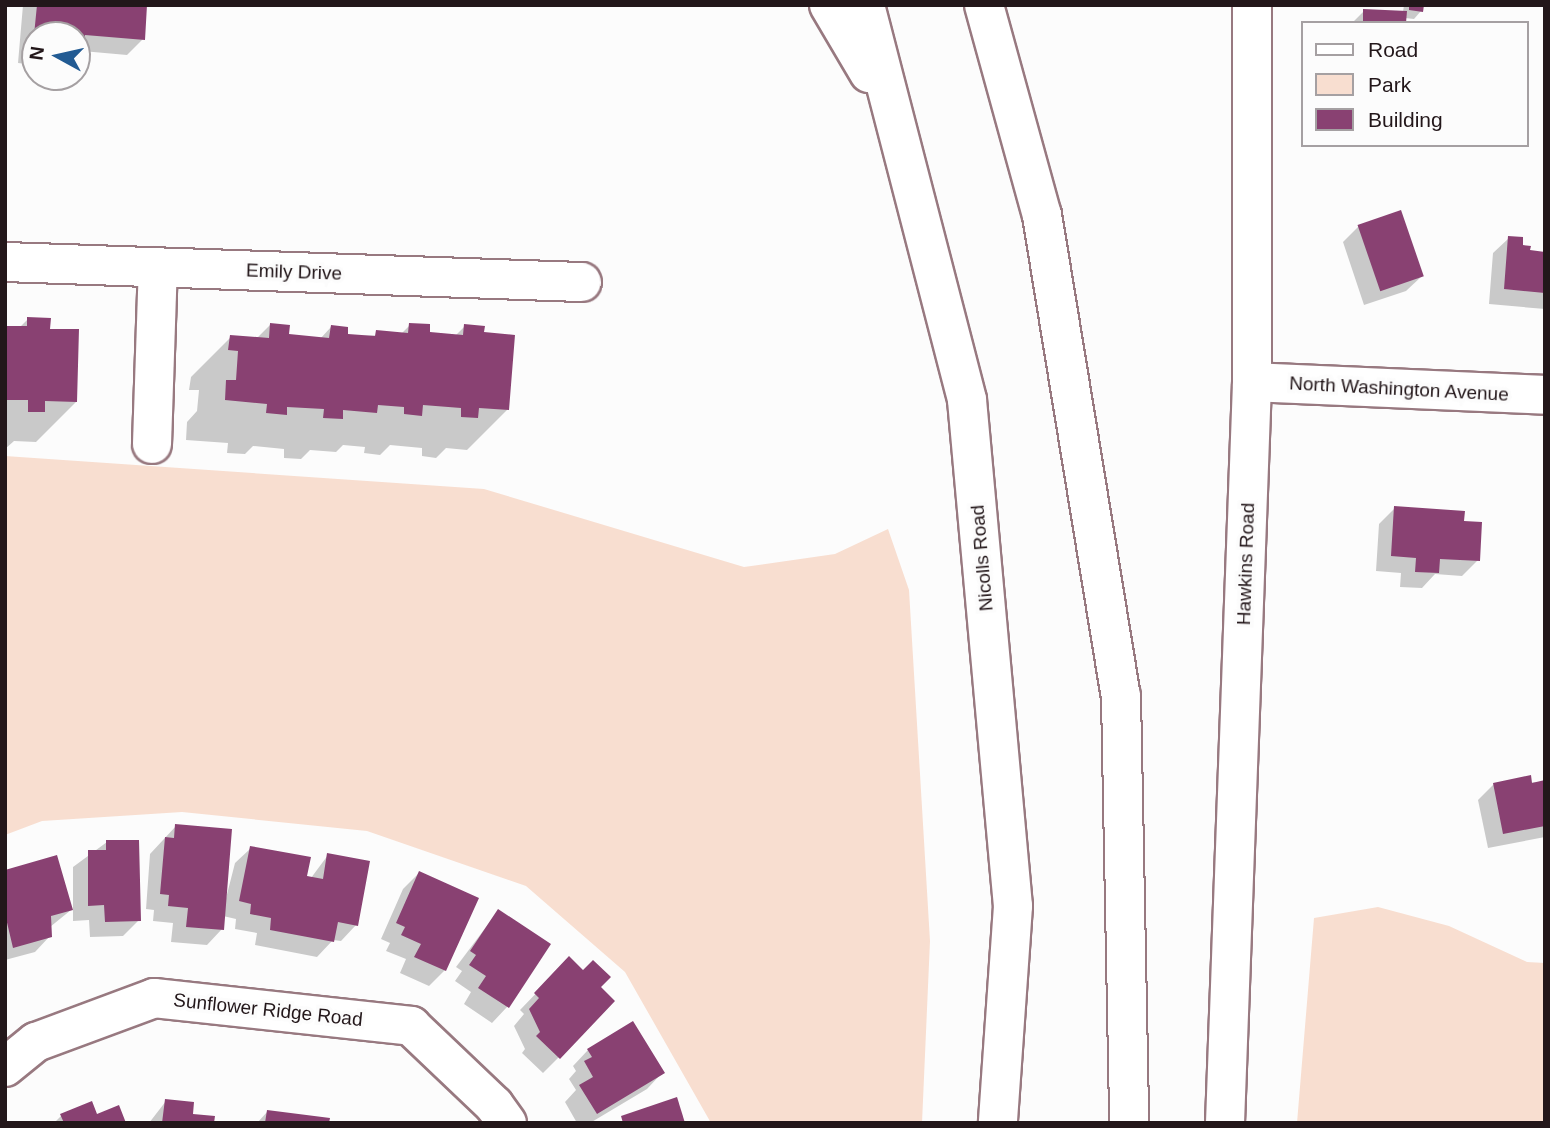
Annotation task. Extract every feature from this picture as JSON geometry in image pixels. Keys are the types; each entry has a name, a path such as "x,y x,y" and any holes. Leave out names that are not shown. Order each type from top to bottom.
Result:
{"main road":[{"path":"829,5 893,113"},
{"name":"Nicolls Road","path":"865,5 967,400 1013,906 998,1123"},
{"path":"984,5 1042,215 1121,696 1129,1123"},
{"name":"Hawkins Road","path":"1225,1123 1252,382 1252,5"},
{"name":"Emily Drive","path":"5,262 582,282"},
{"path":"152,444 158,267"},
{"name":"North Washington Avenue","path":"1252,382 1545,396"},
{"name":"Sunflower Ridge Road","path":"5,1067 36,1042 154,998 411,1026 494,1105 507,1123"}],"green space":[{"path":"5,456 484,489 744,567 835,554 888,529 909,590 930,941 922,1123 711,1123 625,972 526,886 367,831 182,812 42,821 5,835"},
{"path":"1378,907 1449,926 1527,962 1545,963 1545,1123 1297,1123 1314,918"}],"building":[{"path":"37,5 147,5 145,40 91,36 91,21 35,21"},
{"path":"1409,5 1424,5 1423,12 1409,10"},
{"path":"1363,9 1407,11 1406,21 1363,21"},
{"path":"1401,210 1424,276 1380,291 1358,225"},
{"path":"1508,236 1523,237 1523,245 1531,246 1530,250 1545,252 1545,293 1504,289"},
{"path":"27,317 51,318 50,329 79,329 77,402 45,401 45,412 28,412 28,400 5,400 5,326 27,326"},
{"path":"270,323 290,325 289,334 329,338 331,325 348,327 348,334 375,336 376,330 408,333 409,323 430,324 430,332 463,335 464,324 485,326 484,332 515,335 509,410 479,408 478,418 461,417 461,408 423,405 422,416 404,414 404,407 378,405 377,413 343,410 343,419 323,418 324,409 287,407 287,415 266,413 267,404 225,400 226,380 236,380 238,351 228,350 230,335 269,338"},
{"path":"1394,506 1465,511 1464,521 1482,522 1480,561 1440,559 1439,573 1415,572 1416,558 1391,556"},
{"path":"1531,775 1532,783 1545,780 1545,826 1503,834 1493,783"},
{"path":"175,824 232,829 224,930 186,927 188,908 168,906 169,895 160,894 165,837 174,838"},
{"path":"106,840 139,840 141,921 105,922 104,905 88,906 88,850 106,850"},
{"path":"250,846 311,857 307,876 323,879 327,853 370,861 358,926 338,922 334,942 270,930 271,918 250,914 251,904 239,901"},
{"path":"57,855 73,910 51,916 52,937 13,948 5,914 5,870"},
{"path":"419,871 479,898 446,971 414,957 421,944 401,935 405,927 396,923"},
{"path":"498,909 551,944 509,1008 478,988 486,976 469,965 476,955 470,951"},
{"path":"569,956 583,970 593,960 611,977 601,987 615,1001 560,1059 536,1036 540,1032 529,1009 539,998 534,993"},
{"path":"633,1021 665,1073 597,1114 579,1085 593,1077 584,1061 592,1057 587,1049"},
{"path":"677,1097 685,1123 623,1123 621,1116"},
{"path":"165,1099 194,1102 193,1114 215,1116 214,1123 162,1123"},
{"path":"92,1101 97,1114 119,1105 126,1123 64,1123 60,1114"},
{"path":"267,1110 330,1118 329,1123 265,1123"}]}
